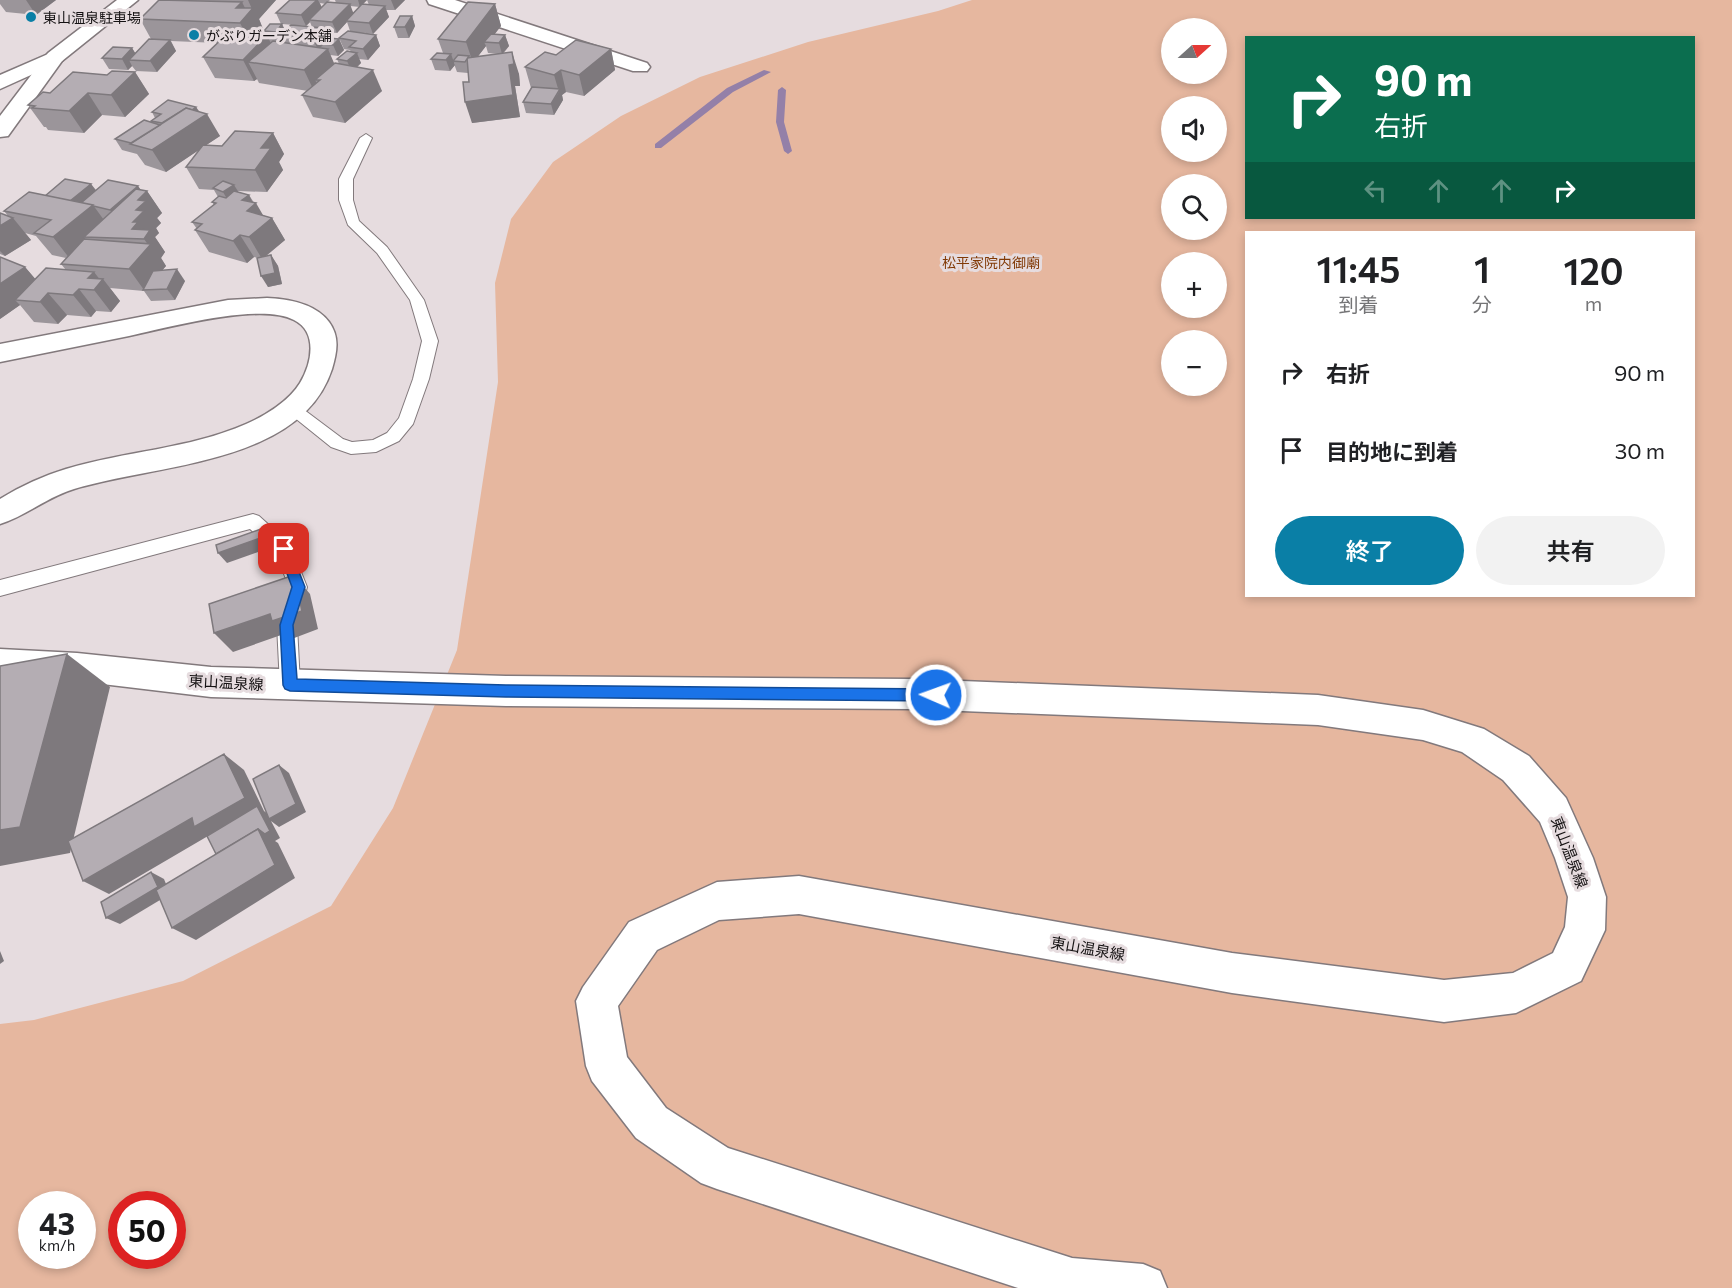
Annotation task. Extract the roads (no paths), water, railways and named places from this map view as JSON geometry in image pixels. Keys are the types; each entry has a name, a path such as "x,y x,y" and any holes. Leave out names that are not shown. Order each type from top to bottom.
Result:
{"main road":[{"path":"0,83 56,57 129,0"},
{"path":"436,0 640,67"},
{"path":"0,131 56,57"},
{"path":"0,353 228,308 254,305 301,312 316,321 324,335 322,368 316,384 285,418 254,433 226,442 70,478 34,492 0,513"},
{"name":"東山温泉線","path":"0,663 77,667 211,682 290,685 506,691 912,694 1318,710 1423,725 1472,740 1516,768 1553,810 1574,858 1587,897 1585,930 1567,967 1516,993 1444,1001 1232,973 799,895 717,901 643,936 597,1001 607,1066 651,1123 717,1167 1072,1282 1143,1288"}],"lane":[{"path":"293,410 337,443 351,448 376,446 393,437 406,420 421,379 430,341 417,300 382,250 353,222 346,200 346,179 366,138"},
{"path":"0,588 253,521 284,549 298,587 286,625 290,685"}],"waterway":[{"path":"658,146 730,90 767,72"},
{"path":"782,90 780,122 788,151"}],"place":[{"name":"東山温泉駐車場","path":"31,17"},
{"name":"がぶりガーデン本舗","path":"194,35"}],"park label":[{"name":"松平家院内御廟","path":"991,262"}]}
